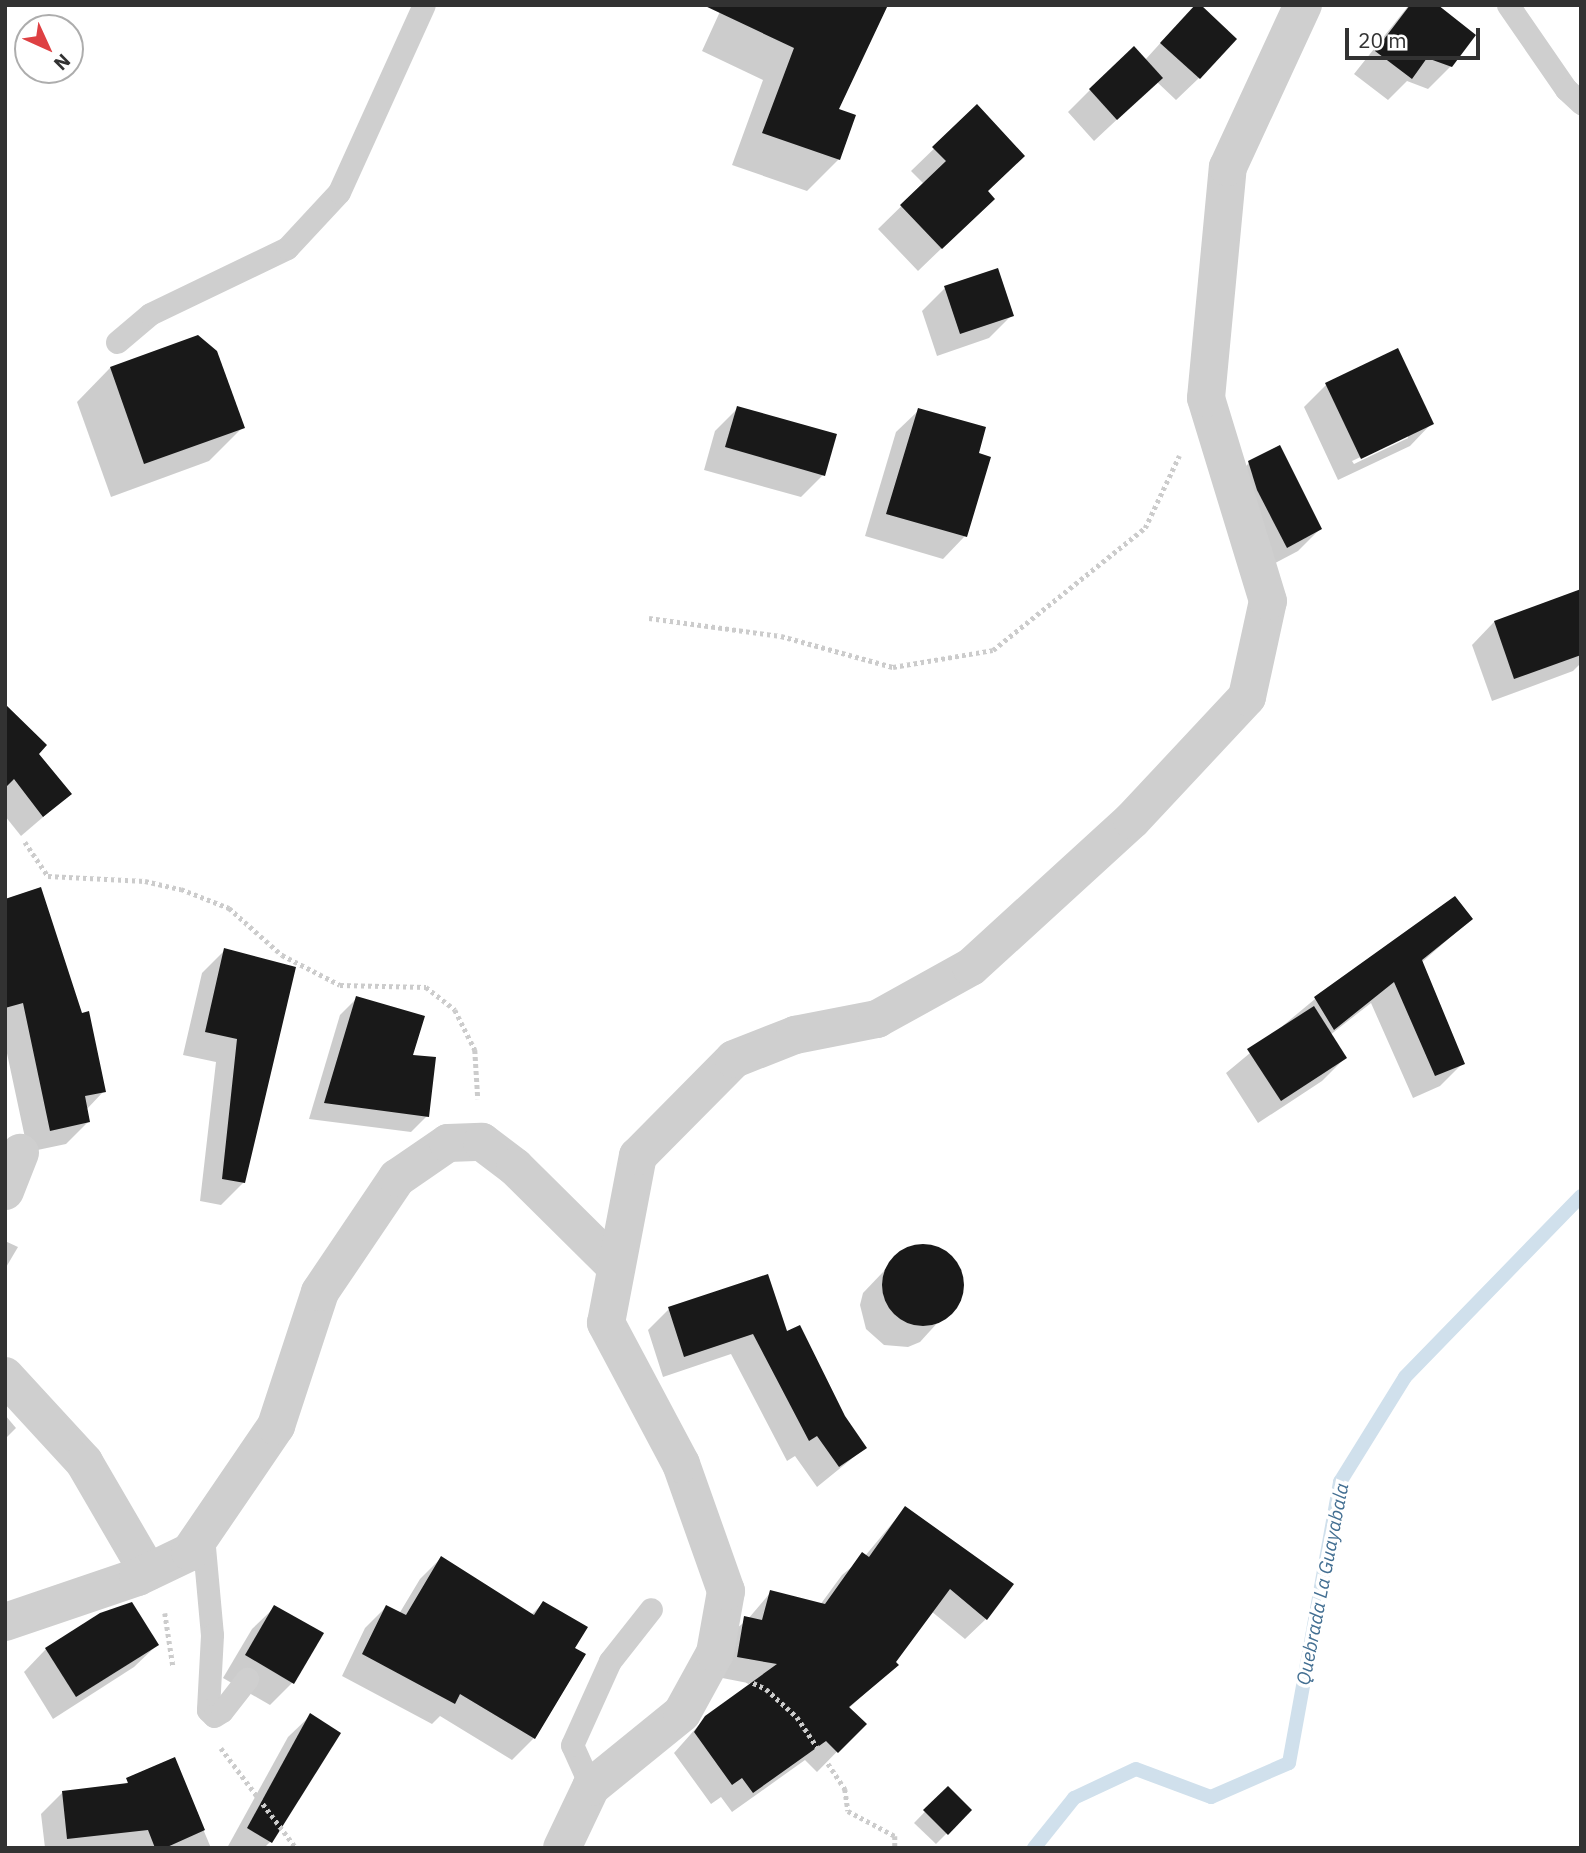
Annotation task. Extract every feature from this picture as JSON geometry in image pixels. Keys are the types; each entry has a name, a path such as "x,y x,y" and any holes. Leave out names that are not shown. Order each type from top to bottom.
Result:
{"street":[{"path":"562,1848 591,1787 682,1713 715,1653 726,1591 681,1464 606,1323 638,1156 734,1059 796,1035 877,1019 971,967 1132,820 1247,696 1268,601 1206,398 1228,167 1303,5"},
{"path":"5,1622 171,1559 276,1426 320,1292 397,1178 448,1143 479,1141 515,1167 615,1266"},
{"path":"5,1191 20,1153"},
{"path":"5,1376 171,1559"}],"lane":[{"path":"117,342 150,314 286,248 330,201 338,192 424,5"},
{"path":"1508,5 1566,89 1581,103"},
{"path":"171,1559 212,1635 208,1710 214,1716 222,1711 247,1679"},
{"path":"591,1787 572,1745 610,1661 651,1609"}],"path":[{"path":"649,618 781,636 893,667 993,650 1145,528 1206,398"},
{"path":"24,842 48,876 145,881 181,889 229,908 282,955 340,985 426,987 455,1010 475,1050 479,1141"},
{"path":"171,1559 164,1620 176,1678"},
{"path":"715,1653 725,1669 766,1689 797,1717 845,1789 848,1811 895,1836 895,1848"},
{"path":"217,1743 296,1848"}],"building":[{"path":"703,5 888,5 839,109 856,115 840,160 762,133 794,48"},
{"path":"1195,5 1201,5 1237,39 1200,79 1160,43"},
{"path":"1410,5 1438,5 1476,35 1452,67 1427,58 1412,79 1375,51"},
{"path":"1134,46 1163,78 1117,120 1089,89"},
{"path":"977,104 1025,156 988,191 995,199 942,249 900,205 946,161 932,147"},
{"path":"998,268 1014,316 960,334 944,286"},
{"path":"198,335 217,351 245,428 144,464 110,367"},
{"path":"1398,348 1434,424 1361,459 1325,383"},
{"path":"737,406 837,434 825,476 725,447"},
{"path":"918,408 986,427 979,453 991,457 967,537 886,514"},
{"path":"1280,445 1322,529 1287,548 1257,490 1248,461"},
{"path":"1581,589 1581,655 1514,679 1494,621"},
{"path":"5,704 47,745 39,754 72,794 43,817 14,779 5,788"},
{"path":"41,887 82,1013 89,1011 106,1092 85,1096 90,1122 50,1131 23,1003 5,1008 5,899"},
{"path":"1455,896 1473,919 1422,960 1465,1064 1435,1076 1394,982 1334,1030 1314,997"},
{"path":"224,948 296,967 245,1183 222,1179 237,1039 205,1032"},
{"path":"356,996 425,1016 413,1055 436,1057 429,1117 324,1103"},
{"path":"1314,1006 1347,1058 1281,1101 1247,1049"},
{"path":"923,1244 939,1247 952,1256 961,1269 964,1285 961,1301 952,1314 939,1323 923,1326 907,1323 894,1314 885,1301 882,1285 885,1269 894,1256 907,1247"},
{"path":"768,1274 787,1331 800,1325 845,1416 867,1448 839,1467 817,1436 809,1441 753,1334 684,1357 668,1307"},
{"path":"905,1506 1014,1584 987,1620 950,1589 896,1662 899,1665 849,1707 867,1724 838,1753 826,1741 753,1793 742,1778 732,1785 694,1732 705,1716 777,1664 737,1657 744,1616 762,1620 770,1590 825,1604 862,1552 869,1557"},
{"path":"441,1556 534,1615 543,1601 588,1627 575,1648 586,1654 535,1739 460,1694 455,1704 362,1654 386,1605 406,1615"},
{"path":"132,1602 159,1645 76,1697 45,1648 100,1613"},
{"path":"274,1605 324,1633 294,1684 245,1655"},
{"path":"310,1713 341,1733 272,1843 247,1828"},
{"path":"175,1757 205,1830 165,1848 155,1848 148,1830 67,1839 62,1791 128,1783 126,1778"},
{"path":"948,1786 972,1810 948,1835 923,1810"}],"waterway":[{"name":"Quebrada La Guayabala","path":"1034,1848 1074,1798 1136,1769 1211,1797 1289,1763 1340,1482 1405,1377 1581,1196"}]}
